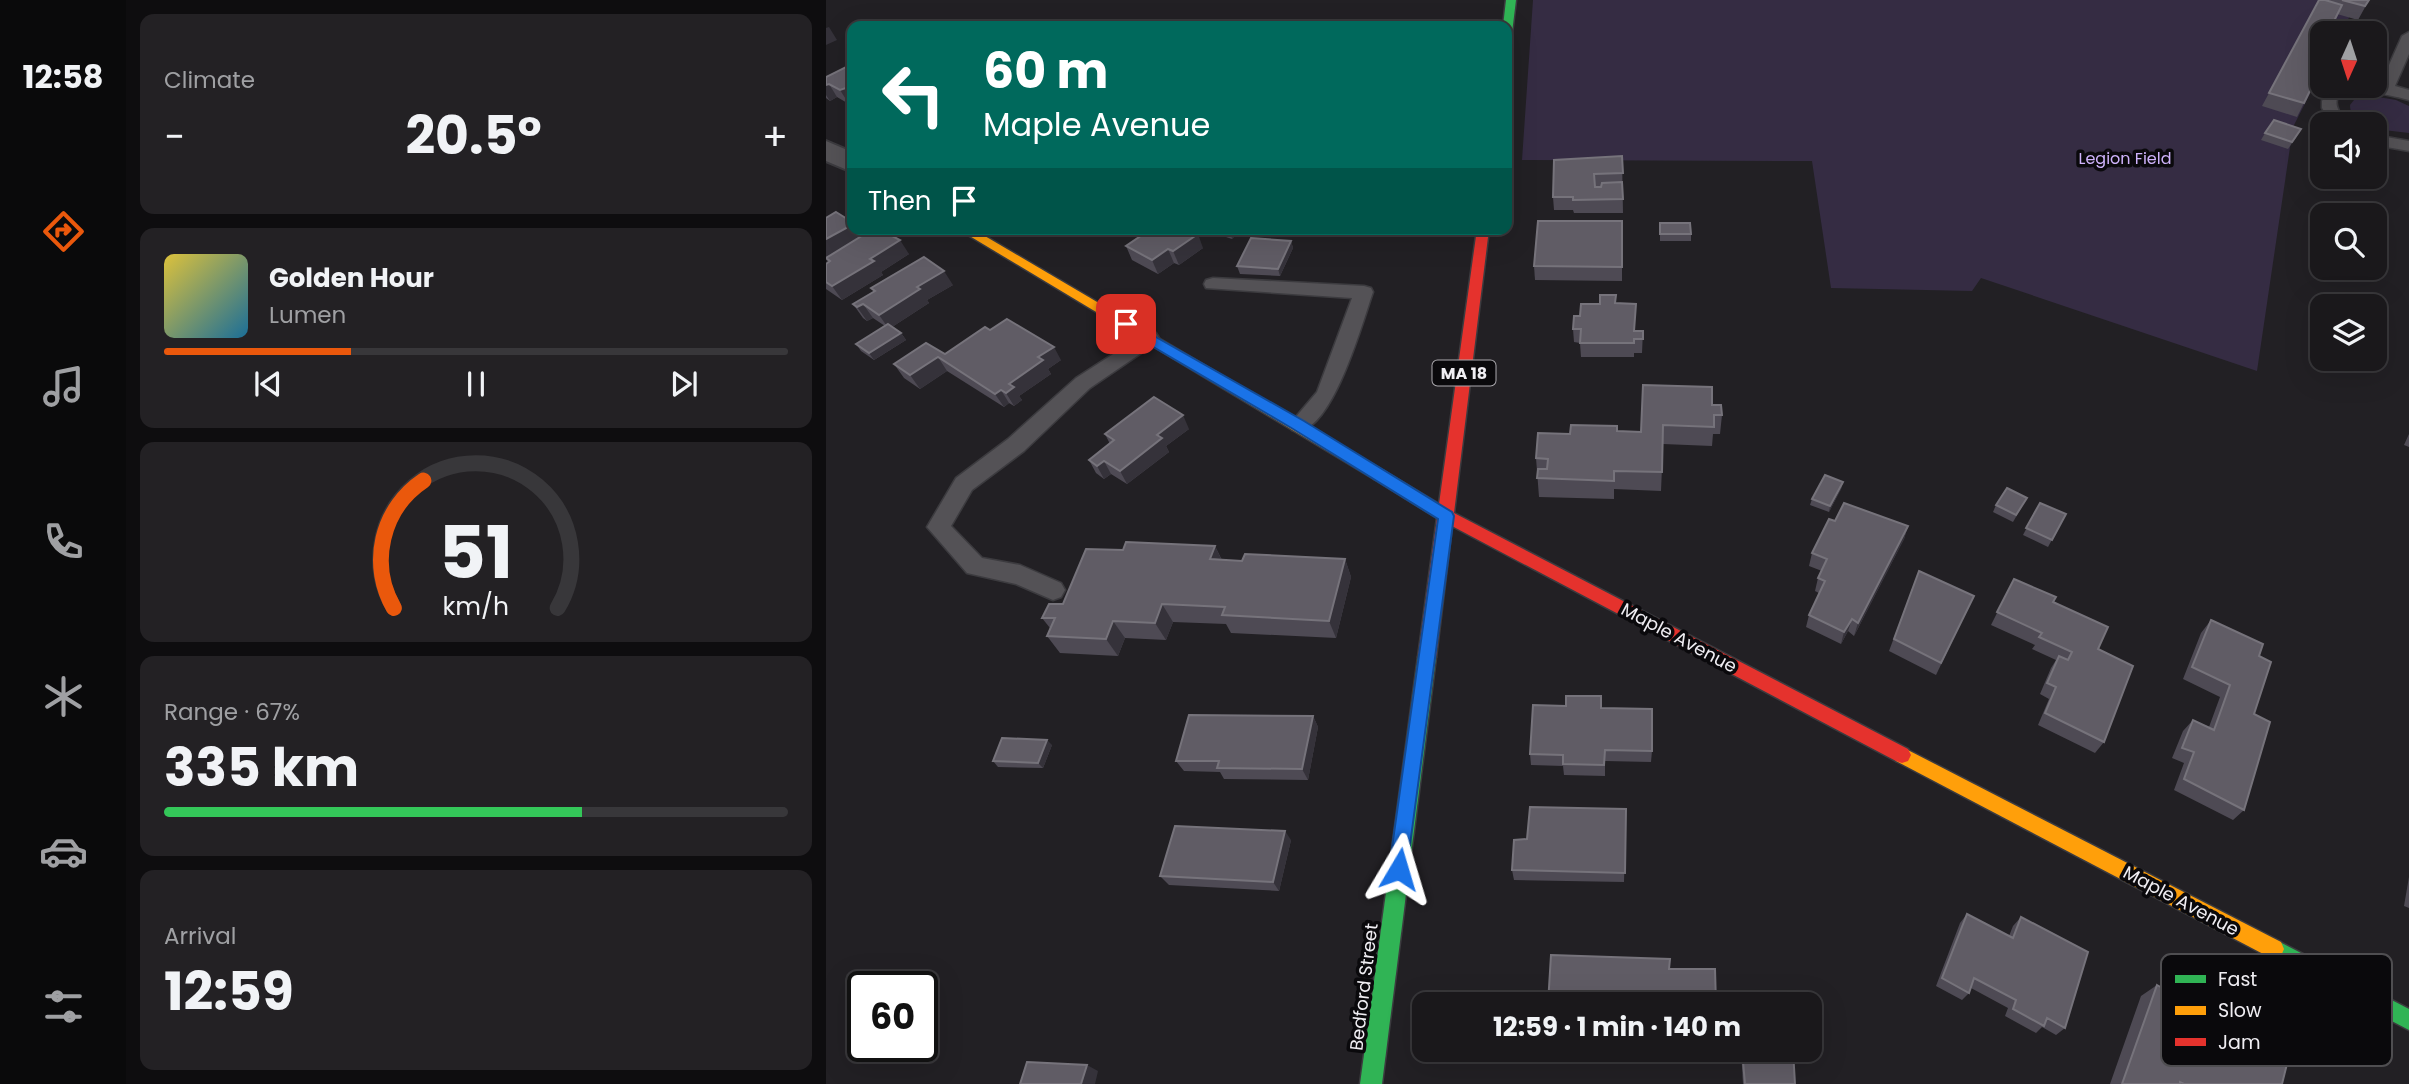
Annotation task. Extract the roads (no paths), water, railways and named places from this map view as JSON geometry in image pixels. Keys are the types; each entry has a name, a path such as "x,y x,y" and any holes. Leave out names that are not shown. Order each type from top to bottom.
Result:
{"street":[{"path":"1508,21 1511,0"},
{"path":"826,149 847,161"},
{"name":"Maple Avenue","path":"974,235 1299,425 1446,516 2283,954"},
{"name":"Bedford Street","path":"1371,1084 1482,235"},
{"name":"Maple Avenue","path":"2392,1011 2409,1020"}],"lane":[{"path":"2409,36 2387,88 2409,95"},
{"path":"2387,142 2409,146"},
{"path":"1213,284 1364,292 1326,395 1299,425"},
{"path":"1053,590 1020,575 975,566 938,527 964,484 1016,444 1083,383 1149,338"}],"park label":[{"name":"Legion Field","path":"2125,158"}]}
